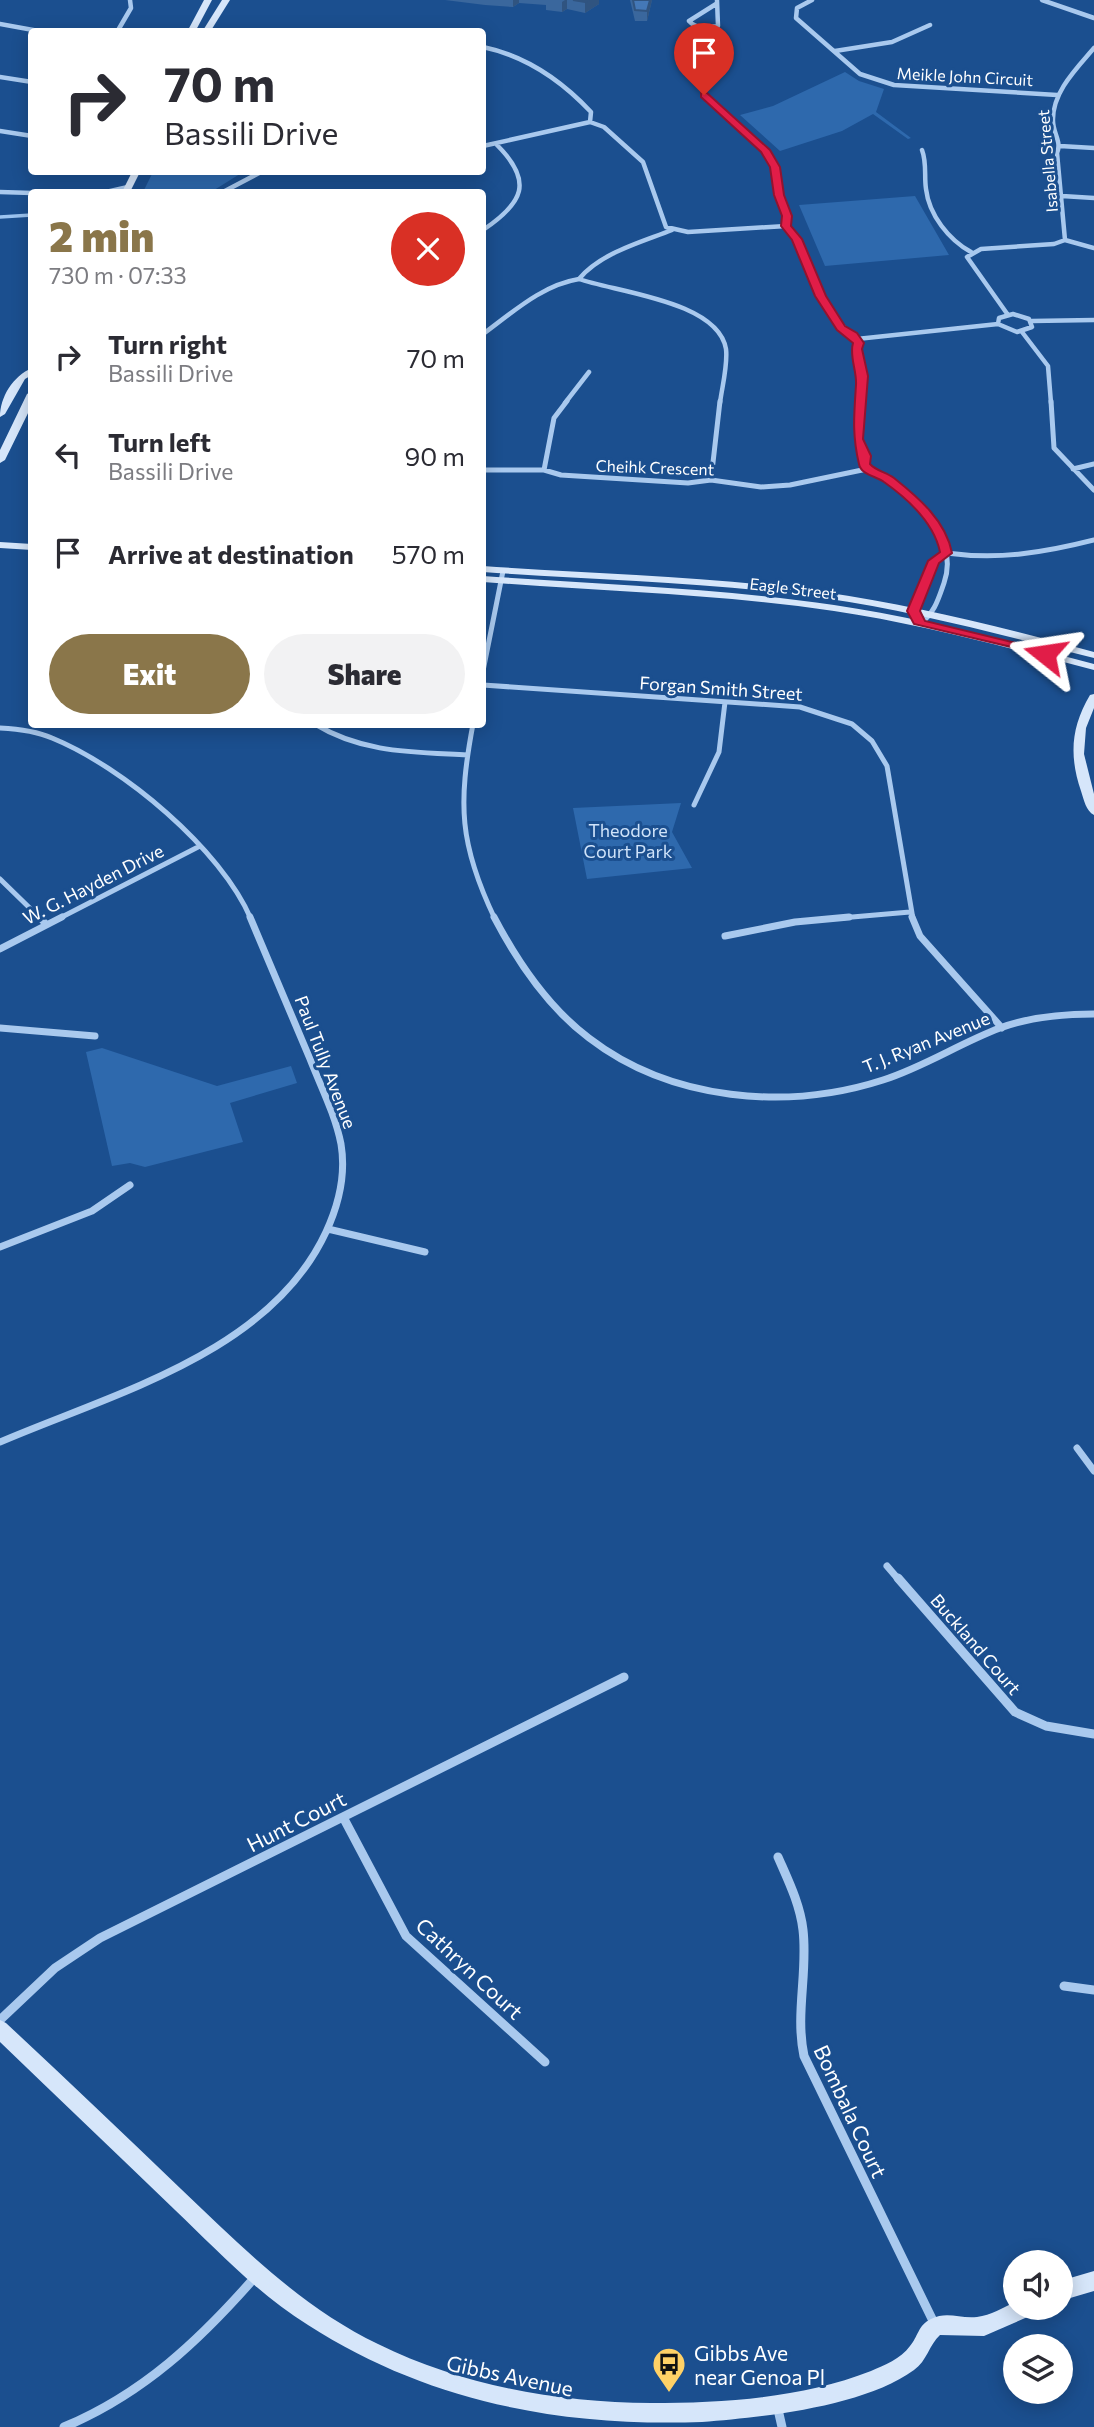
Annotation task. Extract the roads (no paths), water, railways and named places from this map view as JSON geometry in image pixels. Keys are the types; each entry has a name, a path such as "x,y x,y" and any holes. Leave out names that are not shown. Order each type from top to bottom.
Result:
{"street":[{"path":"119,28 131,8 130,0"},
{"path":"193,28 208,0"},
{"path":"208,28 226,0"},
{"name":"Meikle John Circuit","path":"812,0 797,8 796,18 860,74 887,84 1057,95"},
{"path":"1042,0 1094,18"},
{"path":"717,2 718,26 702,28 691,24 690,21 694,17 717,2"},
{"path":"0,24 28,29"},
{"path":"835,51 892,42 930,24"},
{"path":"704,45 708,54 704,95 765,150 775,167 779,195 787,216 786,226 797,239 820,296 841,328 856,339 998,324 1007,330 1022,332 1032,327 1032,321"},
{"path":"486,48 504,51 564,85 591,112 590,122"},
{"name":"Isabella Street","path":"1065,240 1057,153 1060,146 1054,136 1052,110 1057,95 1094,48"},
{"path":"0,77 28,81"},
{"path":"486,146 590,122 604,127 643,162 663,223 672,230"},
{"path":"0,131 28,135"},
{"path":"486,228 507,214 520,199 522,184 517,166 497,145"},
{"path":"1060,146 1094,148"},
{"path":"922,150 928,197 954,243 971,252 1065,240 1094,247"},
{"path":"228,189 254,175"},
{"path":"0,192 28,193"},
{"path":"1062,196 1094,198"},
{"path":"579,278 587,269 621,251 672,230 688,232 786,226"},
{"path":"971,252 967,257 971,266 1008,315"},
{"path":"486,332 529,300 561,282 579,278 674,303 717,329 726,348 711,480"},
{"path":"998,324 999,318 1008,315 1019,315 1032,321 1094,320"},
{"path":"1022,332 1048,366 1054,448 1094,490"},
{"path":"856,339 862,376 858,439 867,469 887,478 935,523 942,535 945,554 951,564 933,614 920,624 914,611 934,561 945,554 975,558 1022,558 1094,540"},
{"path":"544,470 554,418 589,372"},
{"path":"0,414 21,377 28,373"},
{"path":"0,460 28,402"},
{"path":"1073,469 1094,464"},
{"name":"Cheihk Crescent","path":"486,470 544,470 561,475 688,483 711,480 732,485 790,485 867,469"},
{"path":"0,536 28,538"},
{"path":"0,545 28,547"},
{"name":"Eagle Street","path":"486,570 502,576 763,599 920,624 1094,667"},
{"path":"486,656 502,576"},
{"name":"Eagle Street","path":"486,579 502,576 770,589 933,614 1094,654"},
{"name":"Forgan Smith Street","path":"486,685 822,711 855,726 876,744 887,766 910,912 920,936 934,955 1002,1028"},
{"path":"1094,697 1081,720 1076,744 1077,764 1094,811"},
{"path":"694,805 719,752 725,702"},
{"name":"Paul Tully Avenue","path":"0,728 28,727"},
{"name":"Paul Tully Avenue","path":"0,1442 220,1346 260,1319 305,1272 328,1229 340,1189 342,1167 341,1147 329,1107 241,896 200,846 97,761 31,728"},
{"path":"320,728 329,735 366,748 467,755"},
{"name":"T. J. Ryan Avenue","path":"472,728 467,755 462,822 478,883 507,945 565,1017 591,1040 621,1059 655,1075 703,1088 761,1097 799,1096 844,1090 885,1079 1002,1028 1039,1017 1094,1014"},
{"name":"W. G. Hayden Drive","path":"0,948 200,846"},
{"path":"0,878 46,923"},
{"path":"725,936 795,922 910,912"},
{"path":"0,1028 95,1035"},
{"path":"0,1247 93,1210 130,1185"},
{"path":"328,1229 425,1252"},
{"path":"1077,1448 1094,1471"},
{"name":"Buckland Court","path":"887,1566 1016,1712 1046,1726 1094,1734"},
{"name":"Hunt Court","path":"0,2020 55,1968 100,1938 624,1677"},
{"name":"Cathryn Court","path":"343,1817 406,1936 545,2062"},
{"name":"Bombala Court","path":"778,1857 800,1911 803,1932 799,2027 804,2056 936,2326"},
{"path":"1064,1986 1094,1990"},
{"name":"Gibbs Avenue","path":"0,2029 257,2276 298,2311 363,2351 439,2386 480,2398 565,2414 608,2417 724,2413 834,2391 896,2370 917,2354 925,2336 936,2326"},
{"path":"64,2427 86,2419 147,2385 188,2351 257,2276"},
{"path":"1073,2287 1094,2281"},
{"path":"936,2326 951,2323 971,2327 1003,2318"},
{"path":"777,2404 782,2427"}],"waterway":[{"path":"0,217 28,215"}],"place":[{"name":"Gibbs Ave near Genoa Pl","path":"669,2394"}],"park label":[{"name":"Theodore Court Park","path":"628,840"}]}
